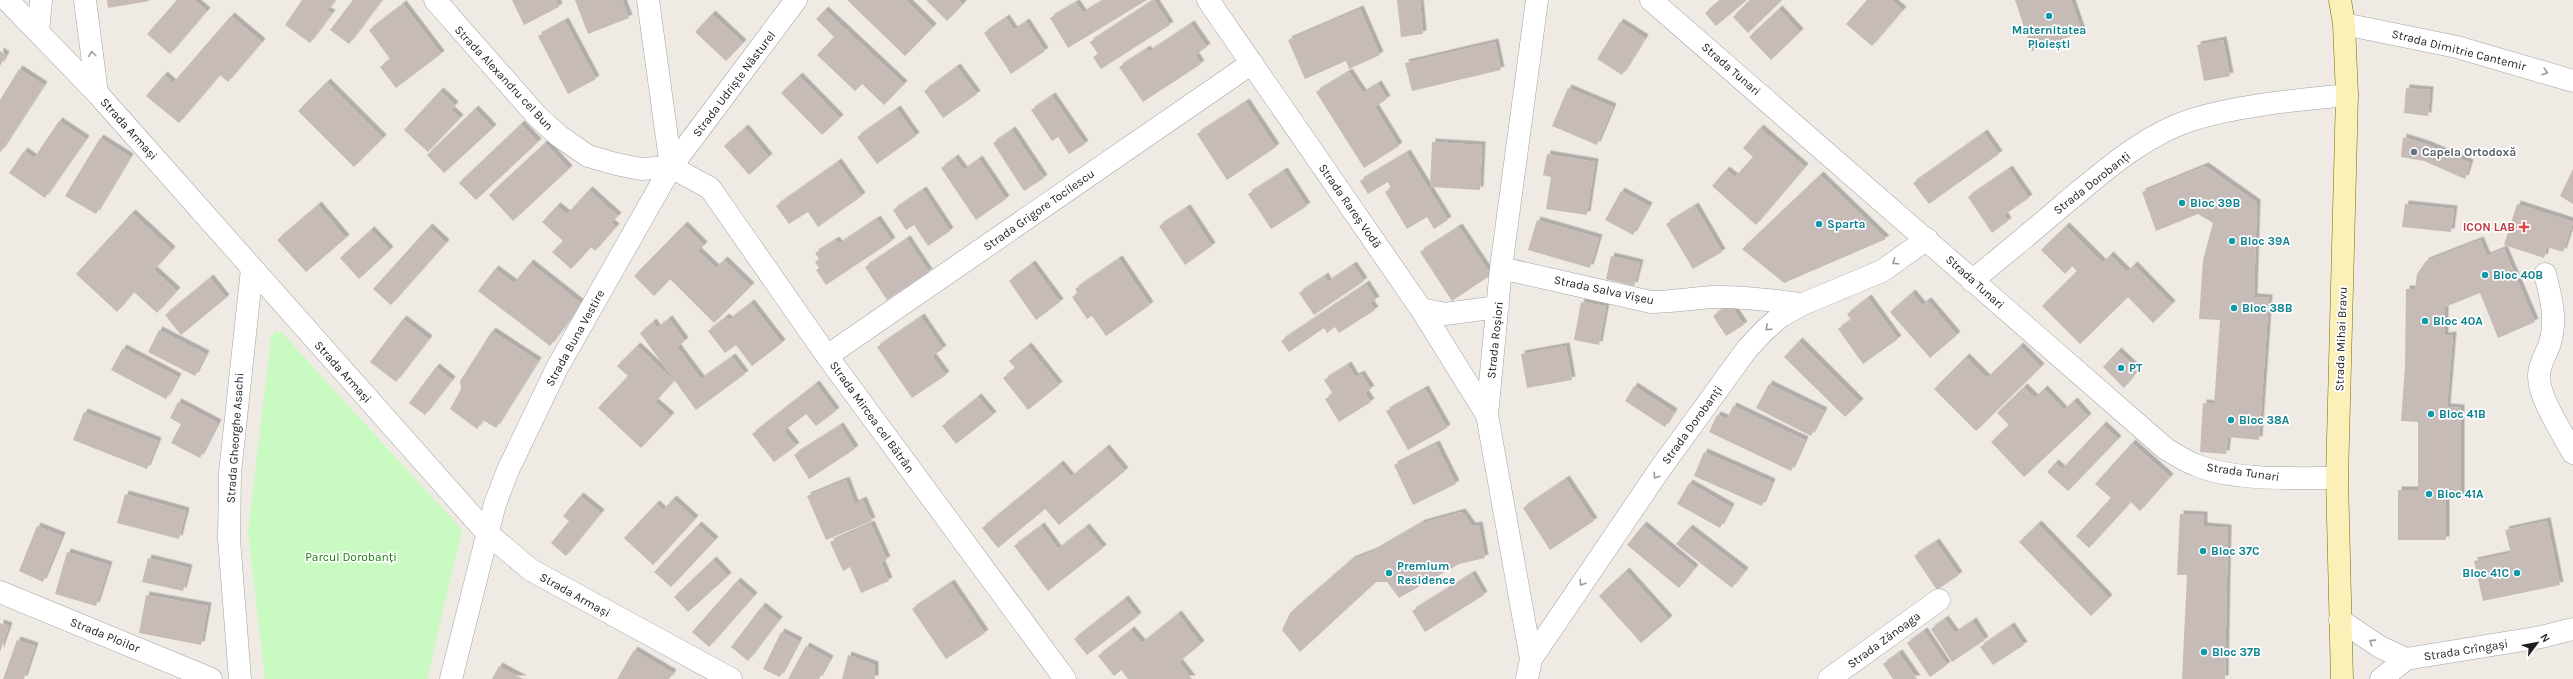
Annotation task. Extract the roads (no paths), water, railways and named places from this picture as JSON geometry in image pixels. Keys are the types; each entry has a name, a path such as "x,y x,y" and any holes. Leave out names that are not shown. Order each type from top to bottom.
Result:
{"main road":[{"name":"Strada Mihai Bravu","path":"2340,0 2344,24 2347,95 2337,478 2342,679"}],"street":[{"name":"Strada Armași","path":"7,0 97,93 487,533 531,570 731,679"},
{"path":"38,32 40,0"},
{"path":"85,0 97,93"},
{"name":"Strada Alexandru cel Bun","path":"435,0 537,116 559,136 588,156 616,164 641,169 671,167"},
{"path":"648,0 671,167"},
{"name":"Strada Udriște Năsturel","path":"671,167 796,0"},
{"name":"Strada Rareș Vodă","path":"1208,0 1421,309 1487,415"},
{"name":"Strada Roșiori","path":"1529,669 1487,415 1501,268 1537,0"},
{"name":"Strada Tunari","path":"1651,0 1927,239 1972,281 2166,448 2196,465 2218,471 2283,478 2337,478"},
{"name":"Strada Dimitrie Cantemir","path":"2344,24 2457,48 2573,81"},
{"name":"Strada Grigore Tocilescu","path":"827,356 1252,63"},
{"name":"Strada Dorobanți","path":"1972,281 2118,159 2161,134 2191,120 2296,100 2347,95"},
{"name":"Strada Mircea cel Bătrân","path":"671,167 710,188 827,356 1065,679"},
{"name":"Strada Buna Vestire","path":"451,679 487,533 508,470 557,368 671,167"},
{"name":"Strada Dorobanți","path":"1529,669 1660,469 1747,349 1781,316 1803,304 1882,271 1927,239"},
{"name":"Strada Salva Vișeu","path":"1501,268 1651,302 1675,302 1714,297 1742,297 1803,304"},
{"name":"Strada Gheorghe Asachi","path":"240,679 229,539 230,474 252,269"},
{"path":"2545,274 2552,301 2554,320 2552,336 2539,374 2540,389 2573,452"},
{"path":"1421,309 1445,314 1498,307"},
{"name":"Strada Ploilor","path":"0,592 211,679"},
{"name":"Strada Zănoaga","path":"1829,679 1939,600"},
{"name":"Strada Crîngași","path":"2340,620 2380,647 2406,659"},
{"name":"Strada Crîngași","path":"2381,679 2406,659 2541,637 2573,629"},
{"path":"1529,669 1539,679"}],"place":[{"name":"Maternitatea Ploiești","path":"2049,16"},
{"name":"Capela Ortodoxă","path":"2414,152"},
{"name":"Bloc 39B","path":"2182,203"},
{"name":"Sparta","path":"1819,224"},
{"name":"ICON LAB","path":"2524,227"},
{"name":"Bloc 39A","path":"2232,241"},
{"name":"Bloc 40B","path":"2485,275"},
{"name":"Bloc 38B","path":"2234,308"},
{"name":"Bloc 40A","path":"2425,321"},
{"name":"PT","path":"2121,368"},
{"name":"Bloc 41B","path":"2431,414"},
{"name":"Bloc 38A","path":"2231,420"},
{"name":"Bloc 41A","path":"2429,494"},
{"name":"Bloc 37C","path":"2203,551"},
{"name":"Premium Residence","path":"1389,573"},
{"name":"Bloc 41C","path":"2517,573"},
{"name":"Bloc 37B","path":"2204,652"}],"park label":[{"name":"Parcul Dorobanți","path":"351,557"}]}
